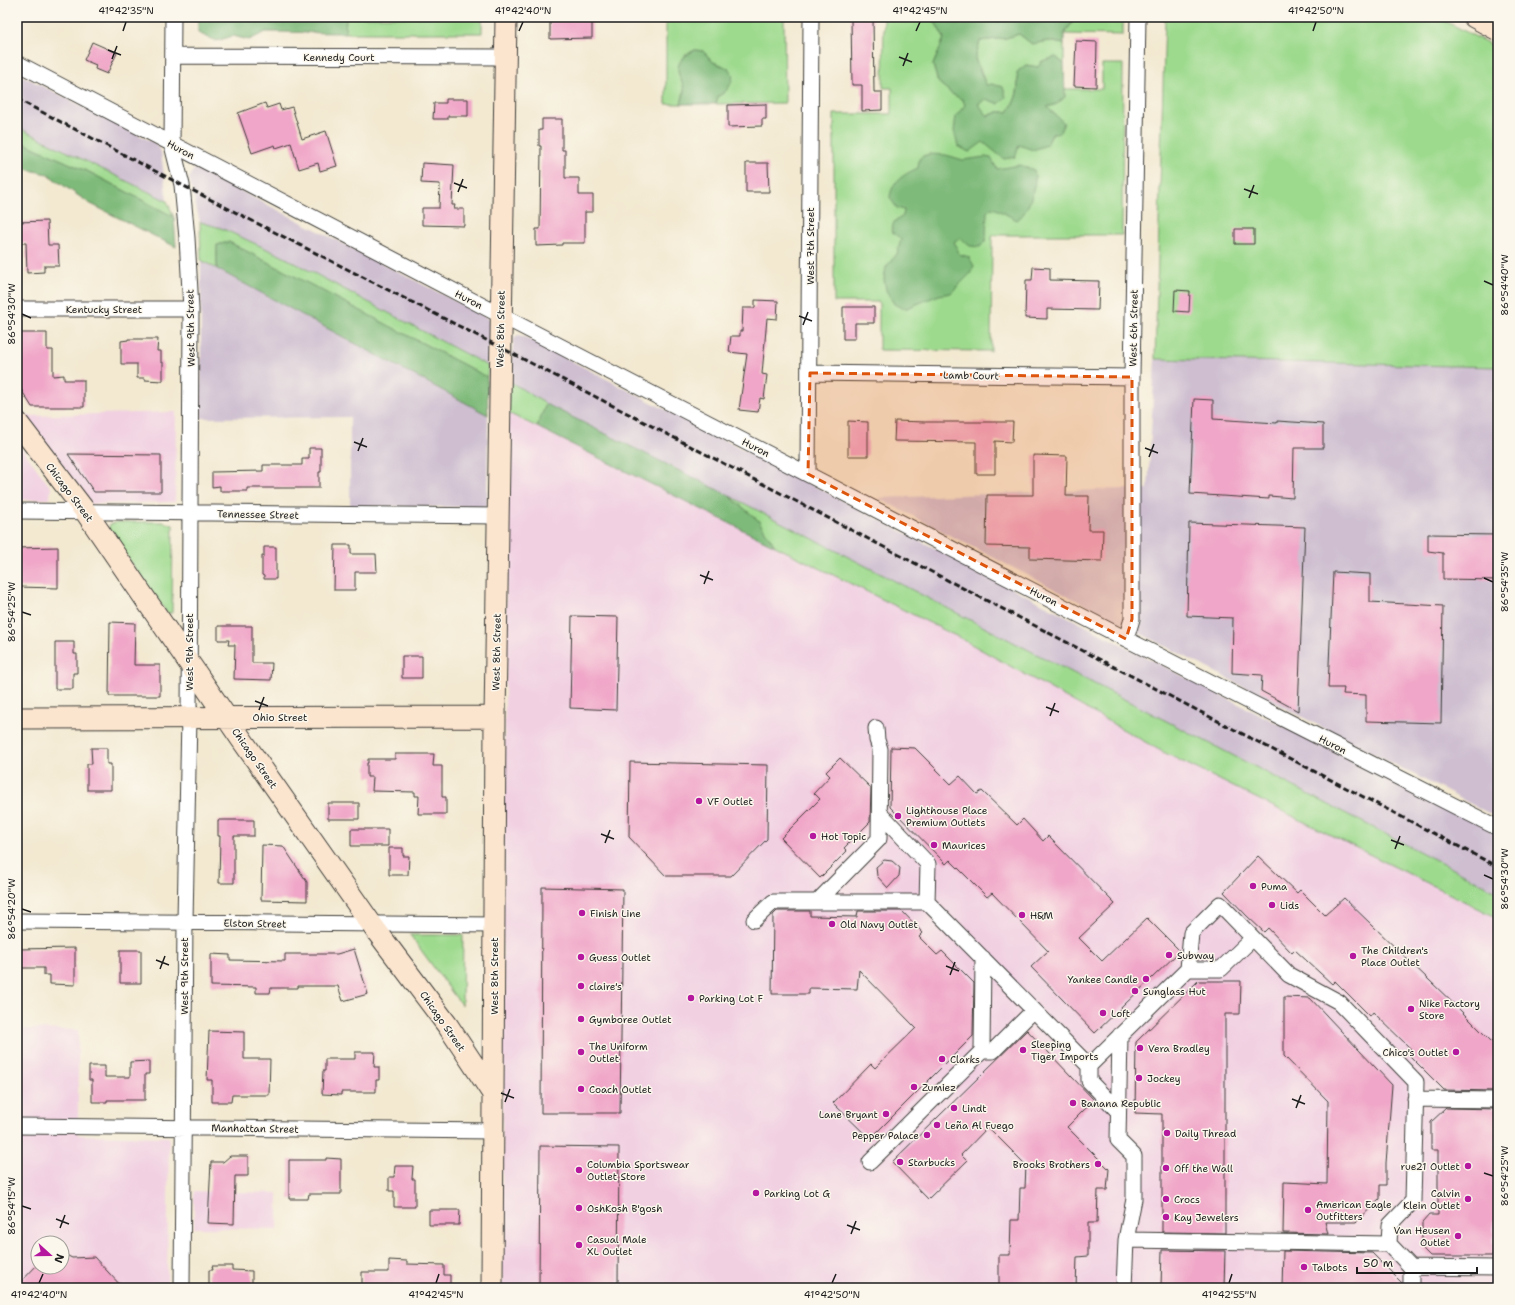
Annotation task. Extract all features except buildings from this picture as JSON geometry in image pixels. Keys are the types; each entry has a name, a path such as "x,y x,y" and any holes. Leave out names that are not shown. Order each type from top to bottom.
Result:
{"street":[{"name":"West 9th Street","path":"173,17 172,145 182,185 191,308 188,662 189,717 185,921 182,1288"},
{"name":"West 8th Street","path":"492,1288 495,718 500,315 506,17"},
{"name":"West 7th Street","path":"808,474 810,373 811,17"},
{"name":"West 6th Street","path":"1126,639 1132,619 1132,376 1138,17"},
{"path":"1474,17 1498,30"},
{"name":"Kennedy Court","path":"173,56 505,57"},
{"name":"Huron","path":"17,63 172,145 1126,639 1498,828"},
{"name":"Kentucky Street","path":"17,309 191,308"},
{"name":"Lamb Court","path":"810,373 1132,376"},
{"name":"Chicago Street","path":"17,422 85,511 226,717 372,925 448,1026 493,1094"},
{"name":"Tennessee Street","path":"17,511 498,516"},
{"name":"Ohio Street","path":"17,718 495,718"},
{"path":"817,902 880,839 880,749 876,740 876,728"},
{"path":"880,813 928,864 927,902"},
{"path":"754,920 773,902 927,902 1089,1066 1089,1081 1118,1112"},
{"path":"1089,1066 1188,969 1190,933 1220,904 1289,974 1339,1002 1416,1082 1413,1201 1390,1225 1389,1244"},
{"name":"Elston Street","path":"17,921 185,921 372,925 494,924"},
{"path":"1188,969 1221,969 1253,938"},
{"path":"870,1162 982,1051 983,958"},
{"path":"982,1051 993,1051 1034,1010"},
{"path":"1120,1035 1118,1140 1134,1156 1134,1199 1126,1240 1124,1288"},
{"path":"1415,1099 1498,1100"},
{"name":"Manhattan Street","path":"17,1126 493,1131"},
{"path":"1126,1240 1389,1244 1411,1267 1411,1288"},
{"path":"1411,1267 1498,1268"}],"highlighted area":[{"path":"810,373 1132,377 1132,619 1126,639 808,474"}],"shaded area":[{"path":"17,73 157,144 161,152 167,201 17,127"},
{"path":"198,169 486,317 494,323 488,366 280,255 221,228 200,222 189,179 193,170"},
{"path":"201,260 488,415 487,507 350,506 350,417 201,418"},
{"path":"518,335 523,336 1202,686 1498,832 1498,892 728,495 546,404 509,381 514,339"},
{"path":"1155,359 1498,367 1498,818 878,498 1148,489"},
{"path":"176,412 175,502 90,504 23,416"},
{"name":"Lighthouse Place Premium Outlets","path":"508,413 962,639 1163,752 1498,918 1498,1288 502,1288 503,894"},
{"path":"17,442 51,488 50,499 17,500"},
{"path":"17,1029 78,1030 78,1135 169,1137 167,1288 17,1288"},
{"path":"194,1191 278,1193 278,1229 194,1228"}],"green space":[{"path":"198,17 346,17 345,33 266,32 249,40 233,36 216,41 198,33"},
{"path":"346,17 482,17 482,33 345,33"},
{"path":"666,17 784,18 785,103 716,104 718,96 724,93 722,65 713,62 703,51 695,50 685,55 678,71 682,80 684,91 681,104 666,104"},
{"path":"884,17 933,17 944,38 933,65 938,82 952,94 964,100 965,106 956,116 969,152 983,141 1005,159 1019,145 1047,107 1057,104 1064,97 1064,89 1102,89 1102,64 1123,64 1122,235 992,235 991,351 879,350 879,302 834,302 834,114 892,114 892,88 883,88"},
{"path":"933,17 1072,17 1072,23 1064,34 1064,44 1048,41 1032,44 1019,34 1006,38 980,41 975,59 986,85 992,84 1003,87 1006,97 999,104 986,99 978,104 988,116 998,112 1008,112 1017,93 1017,72 1026,65 1038,67 1042,61 1056,57 1064,64 1065,97 1057,104 1047,107 1064,123 1060,132 1052,134 1047,145 1033,150 1019,145 1015,157 1004,159 983,142 969,152 958,146 954,131 956,116 965,105 963,100 952,94 938,82 933,65 944,38"},
{"path":"1072,17 1123,17 1123,35 1064,34 1072,23"},
{"path":"1165,17 1437,17 1498,48 1498,367 1155,359"},
{"path":"1019,34 1032,44 1048,41 1064,44 1064,64 1056,57 1038,67 1026,65 1017,72 1017,93 1008,112 998,112 987,116 978,104 986,99 984,79 975,59 980,41 1006,38"},
{"path":"695,50 703,51 713,62 728,68 733,75 728,88 718,96 716,104 681,104 684,91 678,67 683,58"},
{"path":"17,127 167,201 174,217 91,173 17,140"},
{"path":"17,140 91,173 174,217 176,247 89,203 47,174 17,167"},
{"path":"929,154 946,155 963,160 985,157 991,158 997,169 1020,165 1034,170 1034,186 1031,199 1026,209 1017,220 996,209 991,208 987,212 986,240 980,247 970,246 960,238 954,242 959,254 969,257 974,266 970,274 951,293 939,295 907,308 902,308 894,304 886,290 884,279 886,267 897,254 901,239 891,231 894,222 903,216 904,210 897,208 890,198 891,192 899,179 918,168 919,159"},
{"path":"200,222 221,228 280,255 488,366 487,377 229,242 217,245 217,269 201,260"},
{"path":"229,242 487,377 488,415 217,269 217,245"},
{"path":"509,381 546,404 537,427 508,413"},
{"path":"546,404 728,495 758,520 775,546 537,427"},
{"path":"728,495 1498,892 1498,918 1163,752 962,639 775,546 758,520"},
{"path":"118,522 163,522 173,525 172,613 167,613 108,531 110,524"},
{"path":"410,935 463,935 462,1006"}],"railway":[{"path":"17,99 500,347 1498,867"}],"place":[{"name":"VF Outlet","path":"699,801"},
{"name":"Lighthouse Place Premium Outlets","path":"898,816"},
{"name":"Hot Topic","path":"813,836"},
{"name":"Maurices","path":"934,845"},
{"name":"Puma","path":"1253,886"},
{"name":"Lids","path":"1272,905"},
{"name":"Finish Line","path":"582,913"},
{"name":"H&M","path":"1022,915"},
{"name":"Old Navy Outlet","path":"832,924"},
{"name":"Subway","path":"1169,955"},
{"name":"The Children's Place Outlet","path":"1353,956"},
{"name":"Guess Outlet","path":"581,957"},
{"name":"Yankee Candle","path":"1146,979"},
{"name":"claire's","path":"581,986"},
{"name":"Sunglass Hut","path":"1135,991"},
{"name":"Parking Lot F","path":"691,998"},
{"name":"Nike Factory Store","path":"1411,1009"},
{"name":"Loft","path":"1103,1013"},
{"name":"Gymboree Outlet","path":"581,1019"},
{"name":"Vera Bradley","path":"1140,1048"},
{"name":"Sleeping Tiger Imports","path":"1023,1050"},
{"name":"The Uniform Outlet","path":"581,1052"},
{"name":"Chico's Outlet","path":"1456,1052"},
{"name":"Clarks","path":"942,1059"},
{"name":"Jockey","path":"1139,1078"},
{"name":"Zumiez","path":"914,1087"},
{"name":"Coach Outlet","path":"581,1089"},
{"name":"Banana Republic","path":"1073,1103"},
{"name":"Lindt","path":"954,1108"},
{"name":"Lane Bryant","path":"886,1114"},
{"name":"Leña Al Fuego","path":"937,1125"},
{"name":"Daily Thread","path":"1167,1133"},
{"name":"Pepper Palace","path":"927,1135"},
{"name":"Starbucks","path":"900,1162"},
{"name":"Brooks Brothers","path":"1098,1164"},
{"name":"rue21 Outlet","path":"1468,1166"},
{"name":"Off the Wall","path":"1166,1168"},
{"name":"Columbia Sportswear Outlet Store","path":"579,1170"},
{"name":"Parking Lot G","path":"756,1193"},
{"name":"Crocs","path":"1166,1199"},
{"name":"Calvin Klein Outlet","path":"1468,1199"},
{"name":"OshKosh B'gosh","path":"579,1208"},
{"name":"American Eagle Outfitters","path":"1308,1210"},
{"name":"Kay Jewelers","path":"1166,1217"},
{"name":"Van Heusen Outlet","path":"1458,1236"},
{"name":"Casual Male XL Outlet","path":"579,1245"},
{"name":"Talbots","path":"1304,1267"}]}
